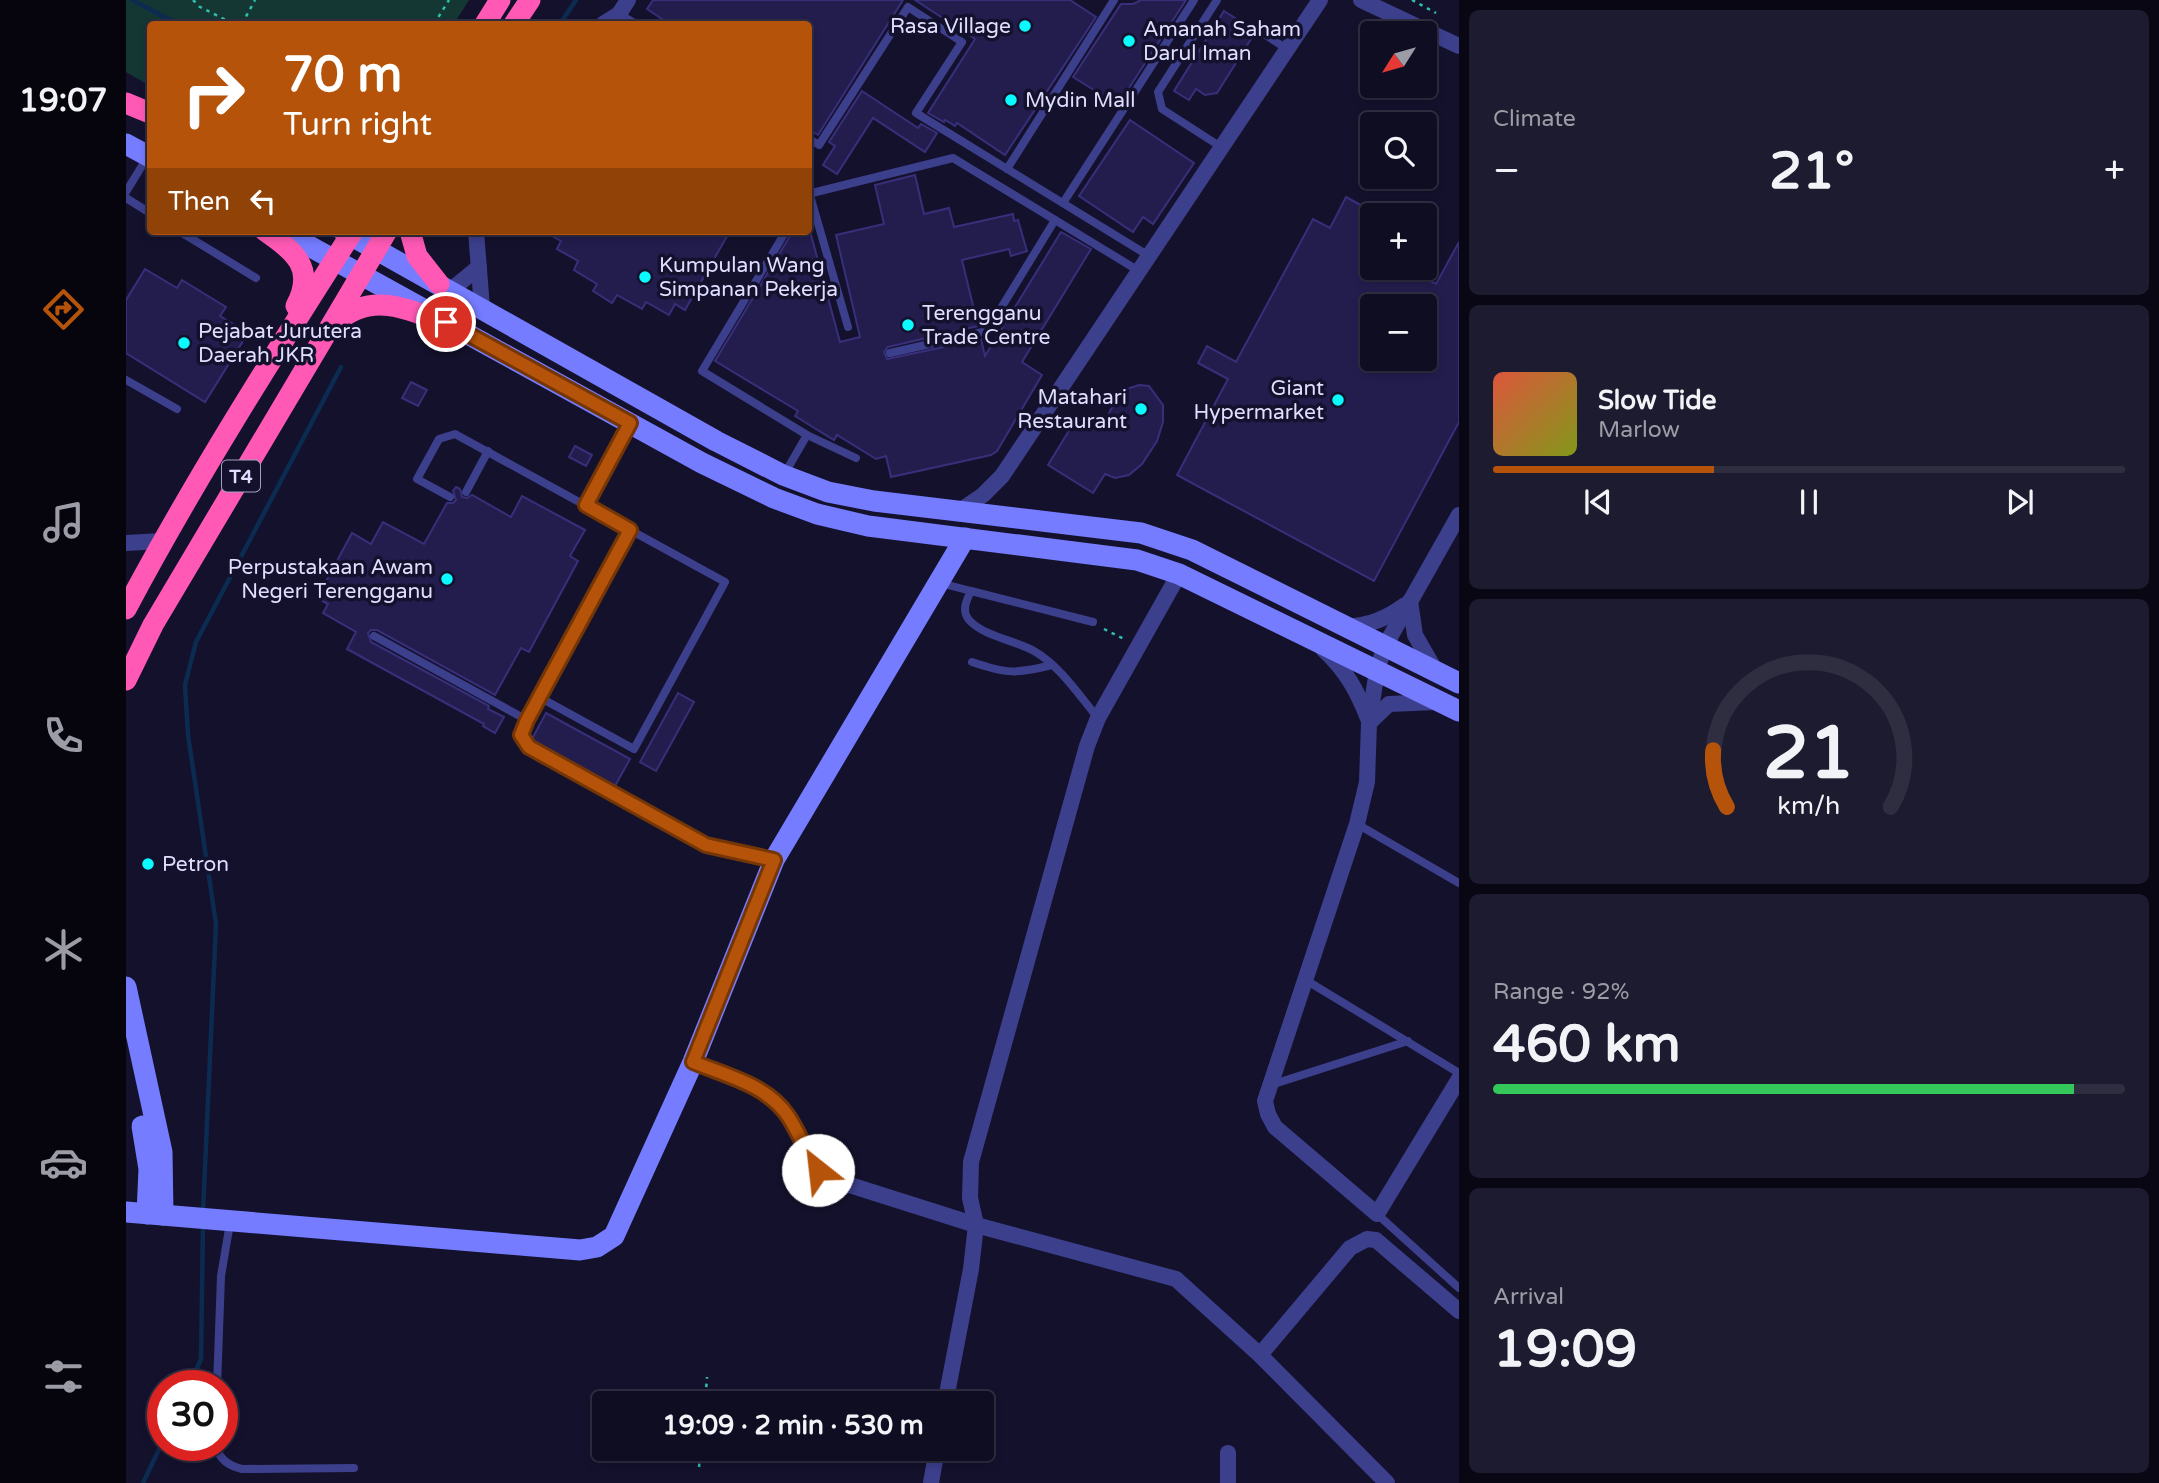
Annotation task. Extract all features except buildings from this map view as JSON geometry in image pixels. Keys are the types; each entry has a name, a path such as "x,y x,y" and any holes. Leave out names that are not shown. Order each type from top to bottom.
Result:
{"highway":[{"path":"487,21 500,0"},
{"path":"516,21 530,0"},
{"path":"126,104 147,112"},
{"path":"241,406 302,294 304,277 301,263 292,249 271,235"},
{"name":"T4","path":"126,609 162,541 241,406 347,235"},
{"name":"T4","path":"126,680 153,625 385,235"},
{"path":"411,235 417,256 445,287"},
{"path":"324,335 347,312 378,303 392,305 468,334"}],"main road":[{"path":"126,104 147,119"},
{"path":"126,144 147,156"},
{"path":"289,235 702,463 762,492 817,514 867,526 1137,560 1179,574 1450,707"},
{"path":"354,235 716,441 783,475 828,492 863,499 1141,533 1160,538 1192,550 1459,683"},
{"path":"145,1214 580,1250 597,1247 614,1236 693,1062 774,860 965,538"},
{"path":"126,987 162,1152 145,1214"},
{"path":"126,1049 148,1152 145,1214"}],"street":[{"path":"961,510 984,495 1002,476 1320,0"},
{"path":"1361,0 1459,46"},
{"path":"607,21 623,7"},
{"path":"476,235 482,308"},
{"path":"445,287 479,267"},
{"path":"1459,515 1385,646 1377,670 1369,723 1367,782 1357,824 1265,1101 1275,1127 1377,1214 1459,1079"},
{"path":"126,543 162,541"},
{"path":"948,1391 971,1269 976,1224 970,1198 971,1162 1087,746 1098,718 1179,574"},
{"path":"1347,628 1375,623 1410,601"},
{"path":"1410,601 1415,635 1436,672"},
{"path":"1314,639 1353,683 1369,723"},
{"path":"1369,723 1389,704 1450,707"},
{"path":"693,1062 770,1096 799,1132 806,1153 818,1170 834,1180 976,1224 1176,1279 1259,1355 1371,1477 1387,1483"},
{"path":"1259,1355 1350,1248 1367,1239 1376,1240 1459,1311"},
{"path":"1228,1452 1228,1483"},
{"path":"931,1483 935,1461"}],"lane":[{"path":"1007,169 1114,0"},
{"path":"1063,203 1194,0"},
{"path":"1216,0 1158,92 1162,109 1221,147"},
{"path":"623,7 634,21"},
{"path":"812,141 819,145 908,7 962,42 916,113 1149,256"},
{"path":"1264,34 1287,49"},
{"path":"812,192 953,158 1139,271"},
{"path":"126,192 147,160"},
{"path":"126,198 147,211"},
{"path":"812,203 848,327"},
{"path":"890,353 987,331 1055,220"},
{"path":"186,235 256,278"},
{"path":"784,235 702,371 807,435 856,458"},
{"path":"126,380 177,409"},
{"path":"586,505 630,423"},
{"path":"450,497 417,479 439,439 455,434 725,582 635,749 539,697"},
{"path":"783,475 807,435"},
{"path":"466,492 488,451"},
{"path":"630,530 521,735 529,747 706,845 774,860"},
{"path":"939,583 1093,622"},
{"path":"971,591 965,601 968,620 985,631 1035,651 1052,665 1098,718"},
{"path":"374,636 527,720"},
{"path":"972,662 1014,673 1052,665"},
{"path":"1357,824 1459,883"},
{"path":"1304,979 1459,1073"},
{"path":"1268,1086 1408,1041"},
{"path":"1377,1214 1459,1288"},
{"path":"218,1370 221,1276 227,1220"},
{"path":"225,1461 232,1467 242,1469 354,1468"}],"path":[{"path":"193,0 200,7 228,21"},
{"path":"244,21 255,0"},
{"path":"436,21 449,0"},
{"path":"1412,0 1436,13"},
{"path":"1093,622 1112,634 1139,645"},
{"path":"706,1391 707,1377"},
{"path":"699,1467 700,1461"}],"green space":[{"path":"126,0 469,0 456,21 147,21 147,84 126,72"}],"waterway":[{"path":"132,0 172,21"},
{"path":"562,21 576,0"},
{"path":"203,1212 216,924 188,735 185,685 196,642 341,367"},
{"path":"196,1370 201,1359 203,1224"},
{"path":"143,1483 153,1461"}],"place":[{"name":"Rasa Village","path":"1025,26"},
{"name":"Amanah Saham Darul Iman","path":"1129,41"},
{"name":"Mydin Mall","path":"1011,100"},
{"name":"Kumpulan Wang Simpanan Pekerja","path":"645,277"},
{"name":"Terengganu Trade Centre","path":"908,325"},
{"name":"Pejabat Jurutera Daerah JKR","path":"184,343"},
{"name":"Giant Hypermarket","path":"1338,400"},
{"name":"Matahari Restaurant","path":"1141,409"},
{"name":"Perpustakaan Awam Negeri Terengganu","path":"447,579"},
{"name":"Petron","path":"148,864"}],"route":[{"path":"446,322 630,423 586,505 630,530 521,735 529,747 706,845 774,860 693,1062 770,1096 799,1132 806,1153 818,1170"}]}
